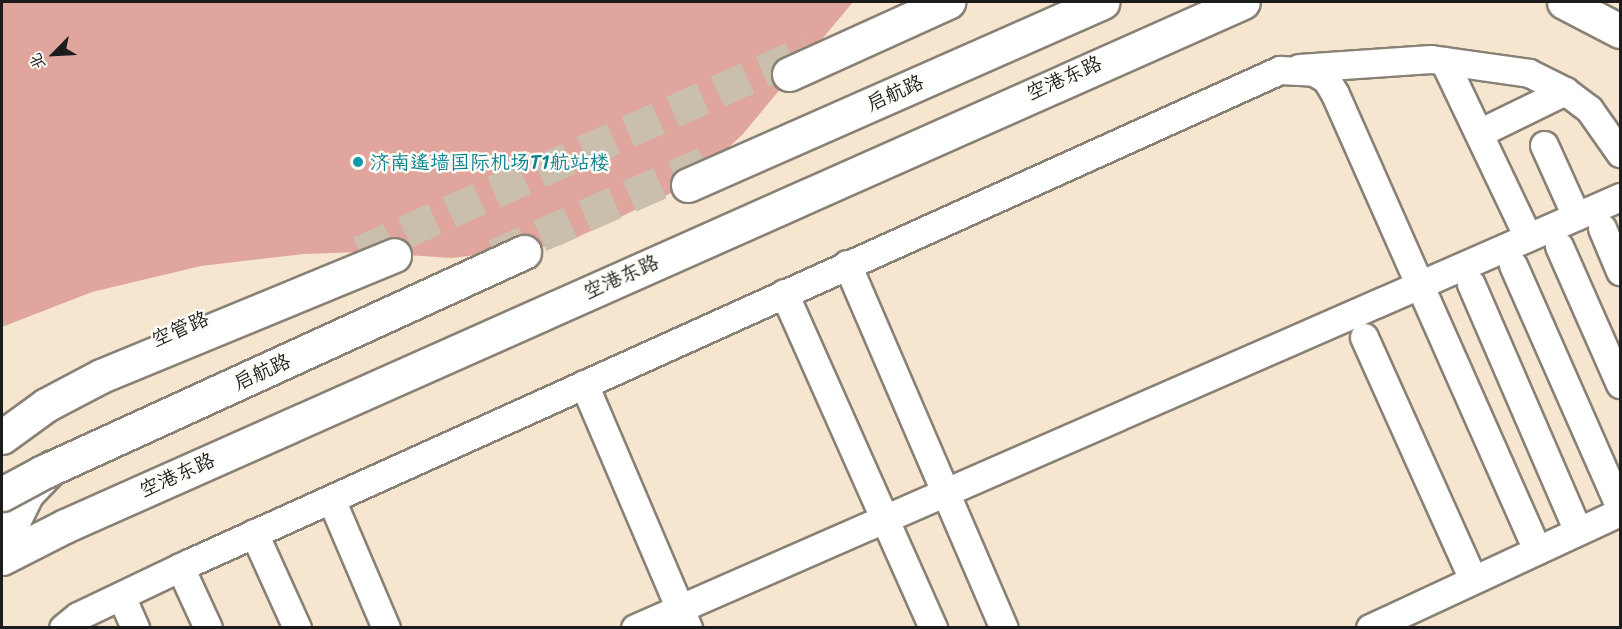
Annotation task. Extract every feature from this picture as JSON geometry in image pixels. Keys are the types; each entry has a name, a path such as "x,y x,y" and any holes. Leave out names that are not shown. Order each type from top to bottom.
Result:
{"main road":[{"path":"918,2 799,62 948,2"},
{"path":"720,156 1069,2"},
{"name":"启航路","path":"688,185 1102,2"},
{"name":"空港东路","path":"2,558 152,487 1243,2"},
{"path":"1564,2 1620,31"},
{"name":"空管路","path":"11,406 83,370 360,252"},
{"name":"启航路","path":"2,494 509,254 82,437 27,493 2,544"},
{"path":"2,436 46,405 101,376 394,255"},
{"path":"2,436 11,406"}],"lane":[{"path":"1444,61 1528,237"},
{"path":"63,627 180,567 1280,70 1327,64 1444,61 1529,73 1565,91 1589,109 1620,153"},
{"path":"1280,70 1301,69 1326,80 1537,550"},
{"path":"1479,133 1565,91"},
{"path":"1544,145 1576,216"},
{"path":"635,627 683,618 945,492 1620,197"},
{"path":"1602,228 1620,271"},
{"path":"1559,246 1620,384"},
{"path":"847,264 1004,627"},
{"path":"1370,627 1620,510 1513,266"},
{"path":"1471,284 1578,531"},
{"path":"784,293 933,627"},
{"path":"1364,337 1473,579"},
{"path":"584,384 683,618"},
{"path":"330,499 386,627"},
{"path":"255,533 297,627"},
{"path":"180,567 208,627"},
{"path":"121,596 135,627"}],"building":[{"name":"济南遥墙国际机场T1航站楼","path":"2,2 853,2 742,135 688,185 561,245 452,258 360,252 304,254 201,266 92,292 2,327"}],"tunnel":[{"path":"360,252 808,51"},
{"path":"495,255 716,158"}],"place":[{"name":"济南遥墙国际机场T1航站楼","path":"358,162"}]}
